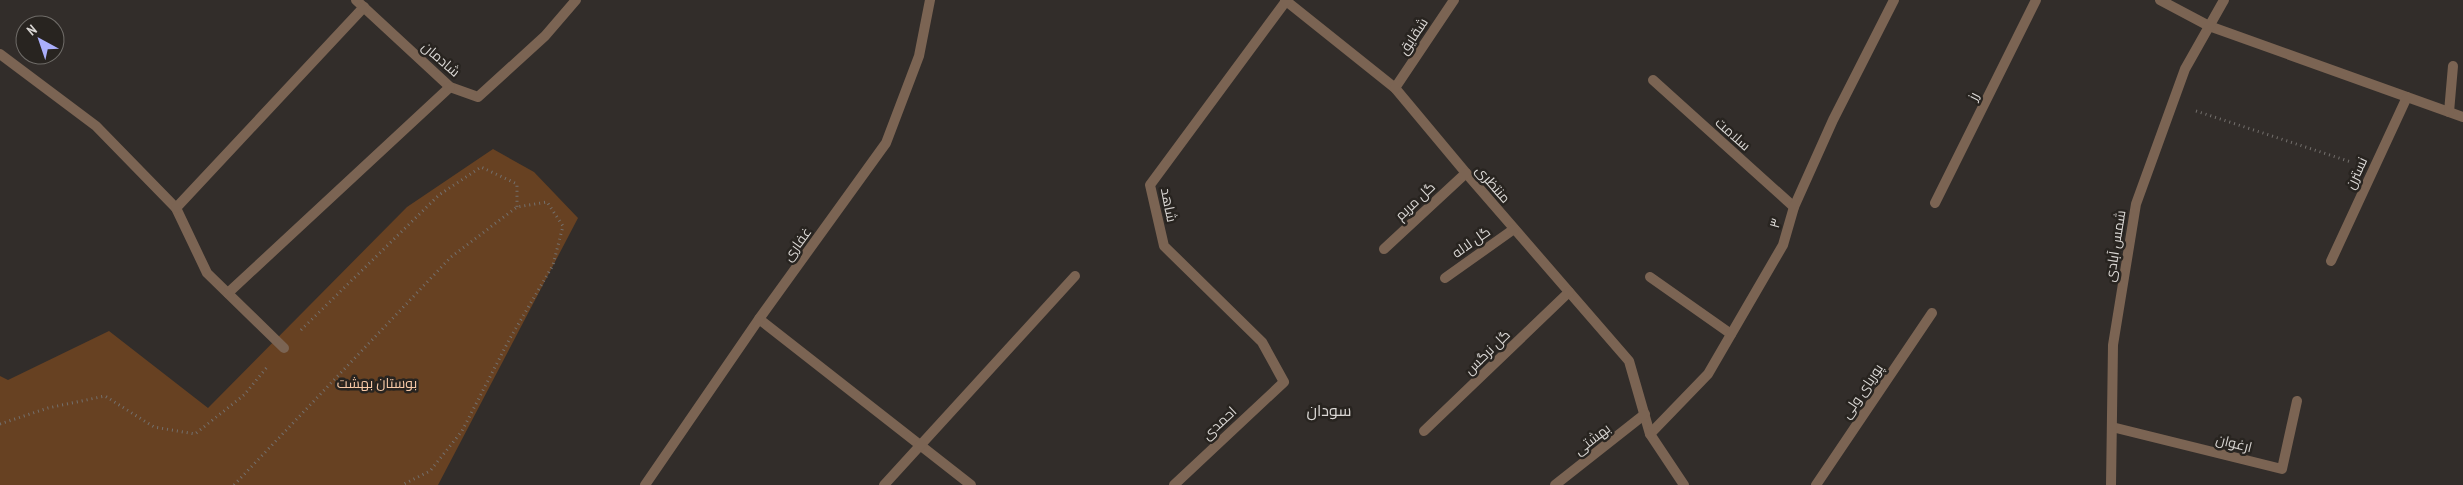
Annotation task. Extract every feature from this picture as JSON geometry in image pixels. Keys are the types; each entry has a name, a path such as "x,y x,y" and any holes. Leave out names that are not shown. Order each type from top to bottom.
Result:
{"street":[{"name":"شادمان","path":"356,0 450,87 478,97 545,36 576,0"},
{"name":"غفاری","path":"644,485 759,319 886,143 920,56 930,0"},
{"name":"منتظری","path":"1285,0 1395,88 1629,361 1650,434 1684,485"},
{"name":"شاهد","path":"1284,382 1262,342 1164,246 1150,185 1285,0"},
{"name":"شقایق","path":"1395,88 1454,0"},
{"name":"۳","path":"1650,434 1708,374 1783,246 1794,208 1833,120 1894,0"},
{"name":"رز","path":"1935,203 2036,0"},
{"path":"2160,0 2210,26 2463,117"},
{"name":"شمس آبادی","path":"2111,485 2113,345 2136,204 2185,69 2224,0"},
{"path":"176,208 364,7"},
{"path":"0,54 96,126 176,208 207,273 284,348"},
{"path":"2448,112 2453,66"},
{"name":"سلامت","path":"1653,80 1794,208"},
{"path":"228,293 450,87"},
{"name":"نسترن","path":"2331,261 2407,97"},
{"name":"گل مریم","path":"1384,249 1466,173"},
{"name":"گل لاله","path":"1445,278 1514,229"},
{"path":"884,485 1074,276"},
{"path":"1650,276 1732,334"},
{"name":"گل نرگس","path":"1424,431 1569,292"},
{"name":"پوریای ولی","path":"1816,485 1932,313"},
{"path":"759,319 971,485"},
{"name":"احمدی","path":"1174,485 1284,382"},
{"name":"ارغوان","path":"2112,427 2282,469 2297,401"},
{"name":"بهشتی","path":"1555,485 1645,414"}],"path":[{"path":"2172,103 2374,169"},
{"path":"234,485 451,257 517,207 547,202 563,226 553,265 509,340 462,431 430,471 402,485"}],"green space":[{"name":"بوستان بهشت","path":"493,149 534,172 578,218 438,485 0,485 0,376 8,380 109,331 208,408 407,207"}],"district":[{"name":"سودان","path":"1329,410"}]}
